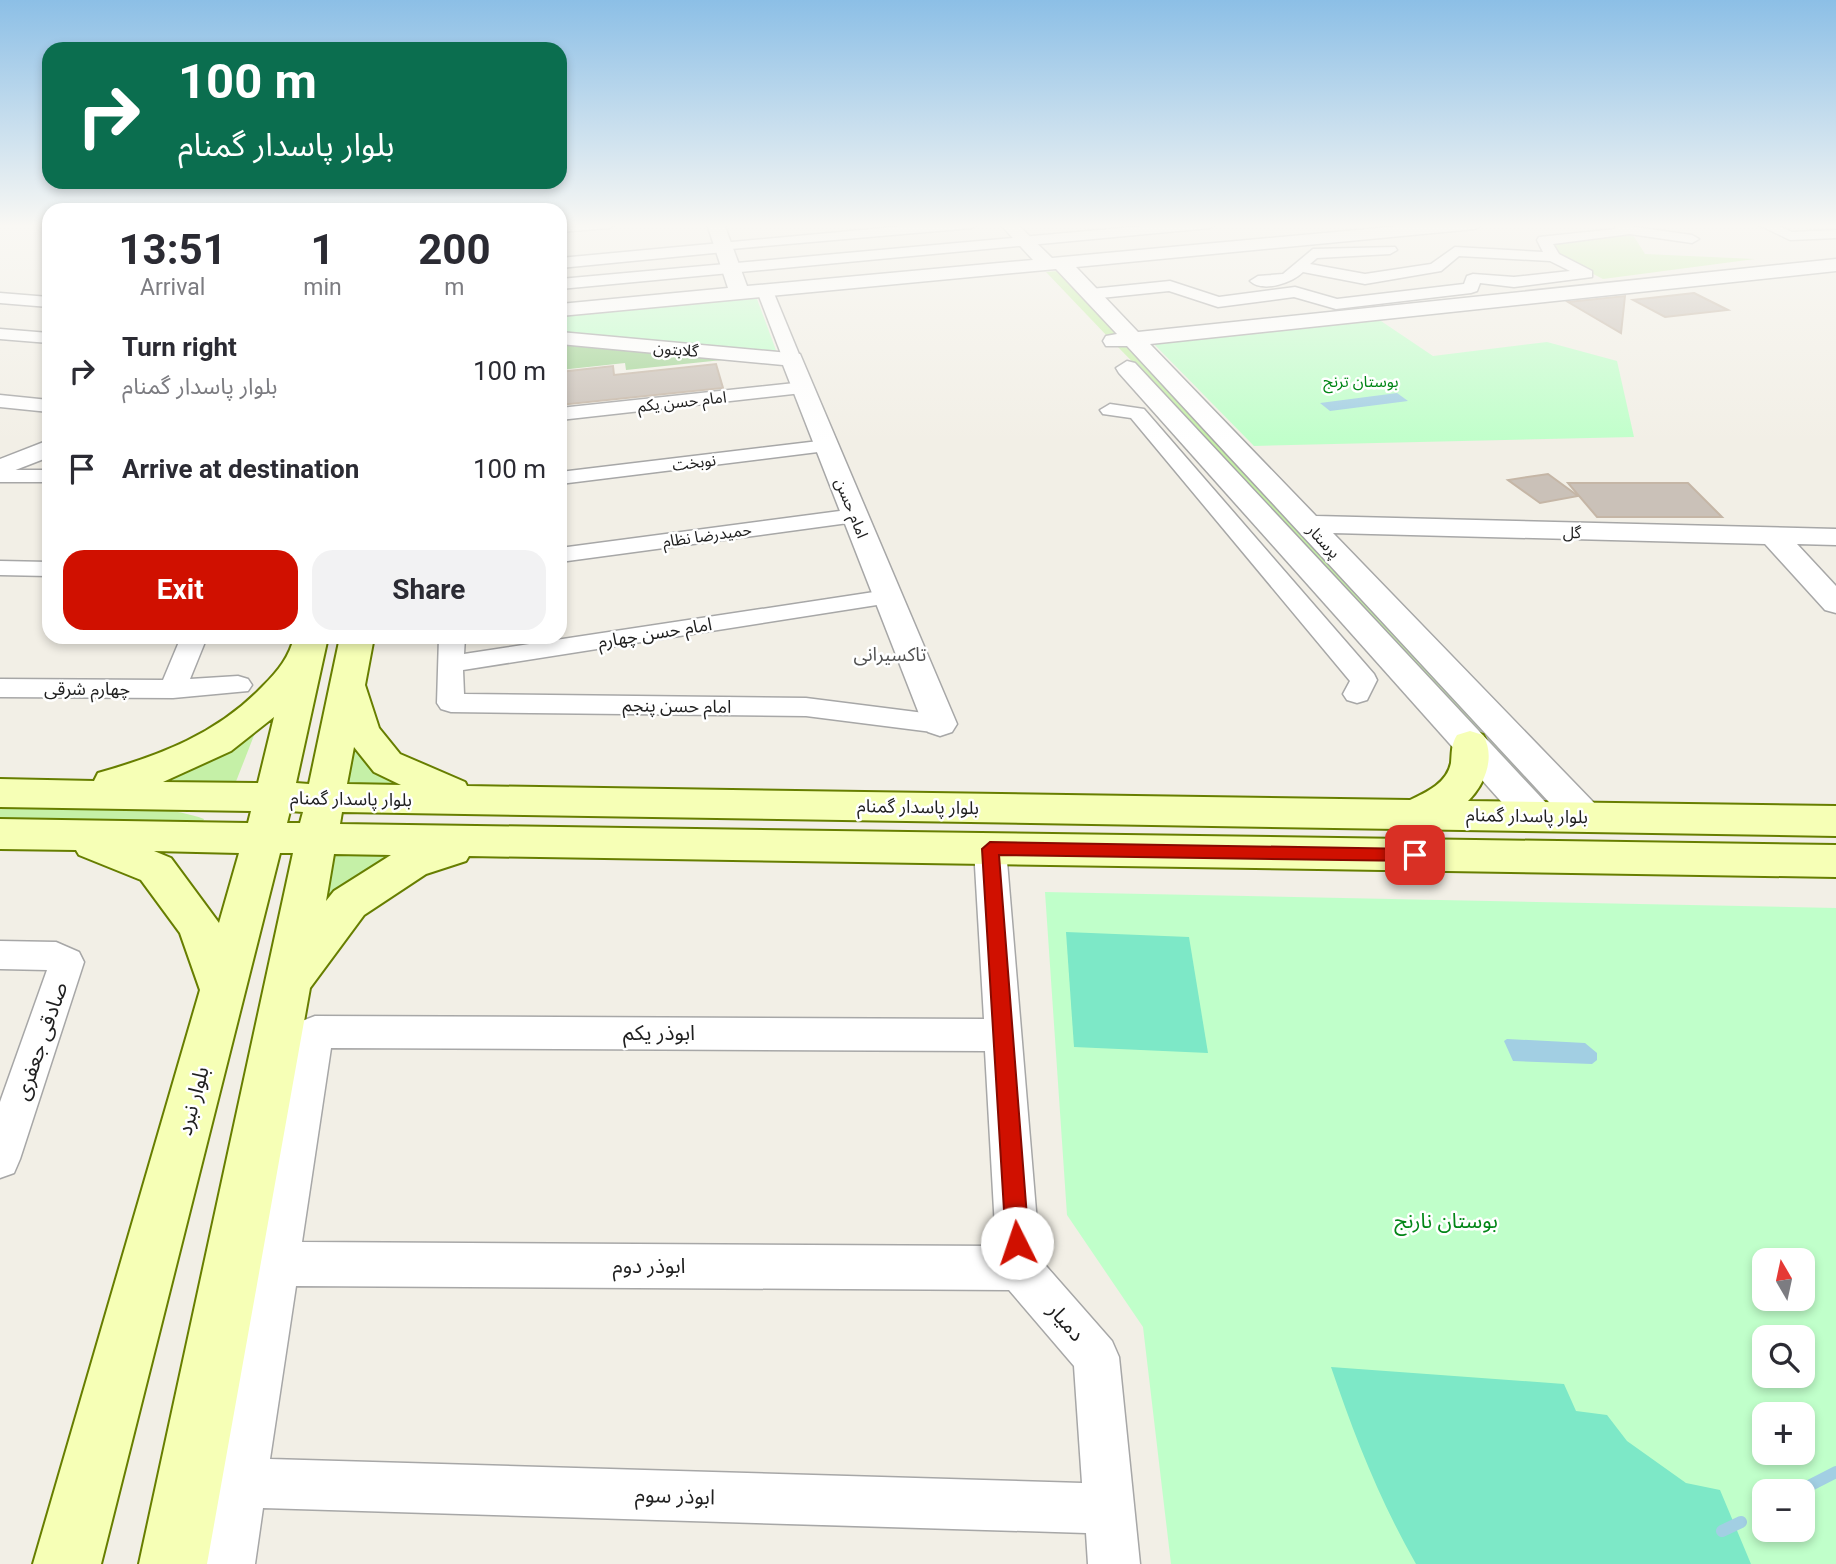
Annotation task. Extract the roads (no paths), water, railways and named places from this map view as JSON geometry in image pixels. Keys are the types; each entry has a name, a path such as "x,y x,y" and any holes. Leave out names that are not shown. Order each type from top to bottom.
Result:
{"main road":[{"path":"173,1564 356,644"},
{"path":"66,794 142,776 184,761 222,742 284,688 309,645"},
{"name":"بلوار نبرد","path":"67,1564 264,838 309,645"},
{"path":"348,684 362,732 387,763 426,783 473,800"},
{"path":"1416,814 1449,797 1466,778 1472,763 1470,744"},
{"name":"بلوار پاسدار گمنام","path":"0,793 273,797 321,818 479,841 1836,861"},
{"name":"بلوار پاسدار گمنام","path":"0,834 264,838 321,818 473,800 1416,814 1551,807 1836,821"},
{"path":"71,835 156,869 199,926 223,990"},
{"path":"288,984 349,903 411,863 479,841"}],"street":[{"path":"567,309 698,297"},
{"name":"امام حسن","path":"767,297 940,723"},
{"name":"پرستار","path":"1071,297 1103,342 1470,744 1551,807"},
{"name":"پرستار","path":"1094,297 1308,524 1551,807"},
{"path":"1202,297 1217,302 1256,297"},
{"path":"1312,297 1336,304 1395,297"},
{"path":"1103,342 1529,297"},
{"path":"0,298 42,301"},
{"path":"0,334 42,337"},
{"name":"گلابتون","path":"567,339 792,359"},
{"name":"امام حسن یکم","path":"567,413 804,388"},
{"path":"0,401 42,405"},
{"path":"1110,410 1137,413 1364,680 1357,694"},
{"name":"نوبخت","path":"567,477 827,446"},
{"path":"0,468 42,451"},
{"path":"0,476 42,476"},
{"path":"1194,480 1225,476"},
{"name":"حمیدرضا نظام","path":"567,554 855,516"},
{"name":"گل","path":"1308,524 1836,537"},
{"path":"1788,537 1836,570"},
{"path":"1788,537 1836,604"},
{"path":"0,568 42,569"},
{"name":"امام حسن چهارم","path":"450,664 887,597"},
{"path":"173,689 191,644"},
{"path":"450,664 451,644"},
{"name":"امام حسن پنجم","path":"450,664 451,704 806,707 940,723"},
{"name":"چهارم شرقی","path":"0,688 173,689 238,685"},
{"path":"990,849 1019,1268"},
{"name":"صادقی جعفری","path":"0,955 56,956 67,962 0,1159"},
{"name":"ابوذر یکم","path":"278,1264 315,1032 1003,1035"},
{"path":"229,1564 278,1264"},
{"name":"ابوذر دوم","path":"278,1264 1019,1268"},
{"name":"دمیار","path":"1019,1268 1096,1357 1114,1564"},
{"name":"ابوذر سوم","path":"242,1483 1109,1509"}],"water":[{"path":"1397,393 1408,401 1330,411 1320,403"},
{"path":"1504,1041 1585,1043 1597,1053 1597,1060 1592,1064 1513,1061"}],"waterway":[{"path":"1815,1483 1836,1472"},
{"path":"1722,1531 1741,1522"}],"district":[{"name":"تاکسیرانی","path":"890,654"}],"park label":[{"name":"بوستان ترنج","path":"1361,381"},
{"name":"بوستان نارنج","path":"1446,1221"}]}
